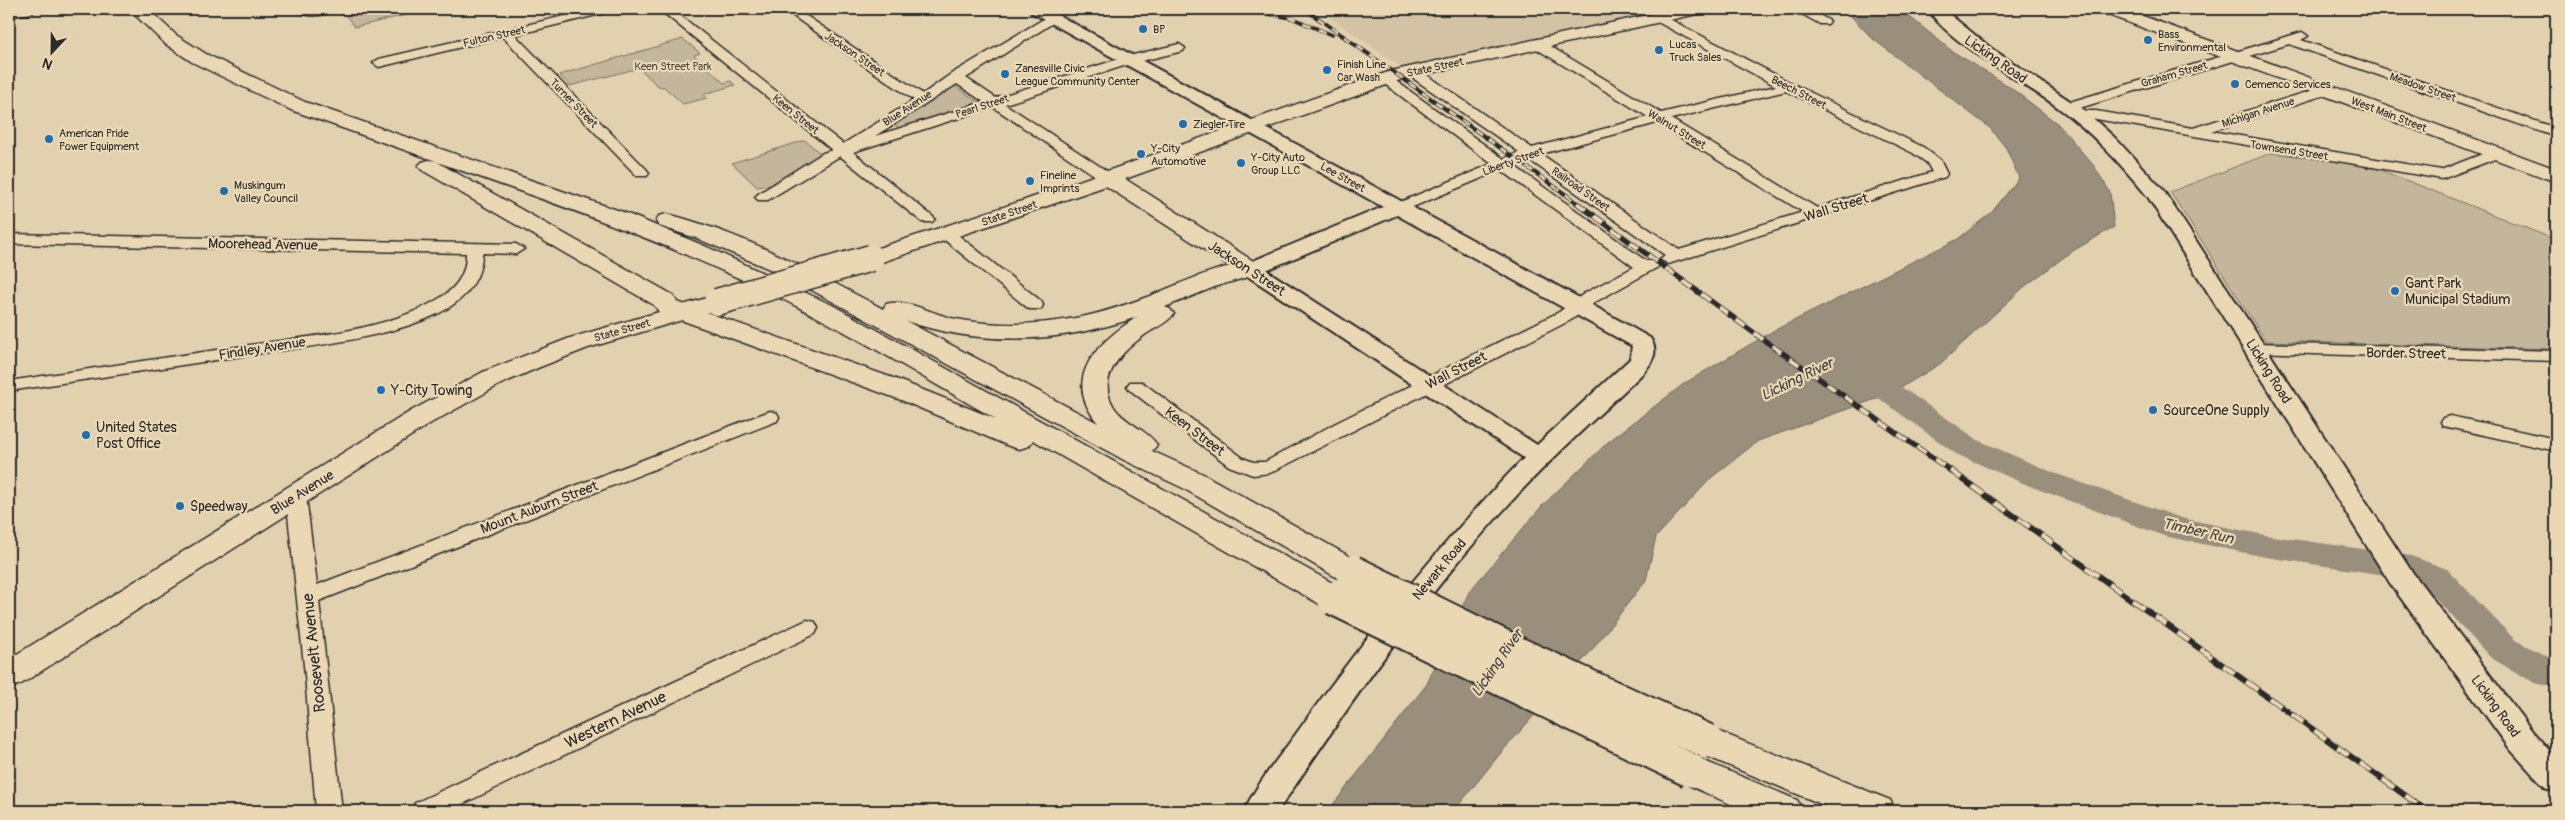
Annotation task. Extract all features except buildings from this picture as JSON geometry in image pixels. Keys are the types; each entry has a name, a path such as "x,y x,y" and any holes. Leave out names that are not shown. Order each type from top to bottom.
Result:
{"main road":[{"path":"9,12 26,9"},
{"path":"138,9 170,39 199,58 298,106 615,217 823,310 1173,509"},
{"path":"162,9 190,36 266,78 355,113 704,233 792,270 918,318 974,330 1022,332 1055,330 1113,318 1221,275 1250,270"},
{"name":"State Street","path":"579,343 947,234 1384,79 1697,9"},
{"name":"West Main Street","path":"2109,9 2556,176"},
{"path":"369,132 664,300 668,307 880,383 987,425 1113,486 1173,509 1343,585 1698,756 1784,811"},
{"name":"Jackson Street","path":"1108,178 1250,270"},
{"path":"792,270 1134,454 1193,481"},
{"path":"1250,270 1233,283 1143,323 1120,340 1107,354 1098,370 1095,388 1100,406 1122,430 1343,585"},
{"name":"Blue Avenue","path":"16,668 441,406 492,378 579,343"},
{"path":"1698,756 1877,811"}],"street":[{"path":"304,10 329,9"},
{"name":"Fulton Street","path":"379,63 609,9"},
{"name":"Keen Street","path":"665,9 927,219"},
{"name":"Jackson Street","path":"789,9 921,99"},
{"path":"1799,9 1824,21"},
{"name":"Licking Road","path":"1935,9 1951,26 1993,60 2073,111 2129,163 2156,194 2400,576 2521,740 2556,779"},
{"name":"Blue Avenue","path":"763,197 828,156 842,151 956,77 1044,13"},
{"name":"Lee Street","path":"1044,13 1578,306 1642,343 1645,351"},
{"name":"Beech Street","path":"1658,17 1788,87 1918,150 1930,157 1939,167"},
{"name":"Turner Street","path":"506,33 642,173"},
{"name":"Graham Street","path":"2073,111 2235,56 2310,34"},
{"name":"Meadow Street","path":"2289,40 2556,134"},
{"name":"Walnut Street","path":"1539,45 1815,213"},
{"name":"Pearl Street","path":"842,151 1129,60 1179,48"},
{"name":"Railroad Street","path":"1412,72 1530,153 1660,261"},
{"name":"Jackson Street","path":"956,77 1108,178"},
{"name":"Railroad Street","path":"1384,79 1500,164 1660,261"},
{"name":"Liberty Street","path":"1250,270 1530,153 1659,118 1788,87"},
{"name":"Michigan Avenue","path":"2190,133 2326,90"},
{"name":"Townsend Street","path":"2073,111 2190,133 2442,175 2495,154"},
{"name":"Wall Street","path":"1257,470 1270,467 1428,384 1565,316 1578,306 1660,261 1938,177 1940,174 1939,167"},
{"path":"947,234 1035,305"},
{"name":"Moorehead Avenue","path":"9,240 516,249"},
{"name":"Findley Avenue","path":"9,386 328,338 378,328 424,313 455,297 471,275 474,248"},
{"name":"Jackson Street","path":"1250,270 1538,457"},
{"name":"Border Street","path":"2255,348 2556,356"},
{"name":"Newark Road","path":"1260,811 1355,675 1418,592 1538,457 1636,367 1643,358 1645,351"},
{"name":"Keen Street","path":"1136,386 1236,462 1247,468 1257,470"},
{"name":"Mount Auburn Street","path":"307,597 770,416"},
{"path":"2450,422 2556,445"},
{"name":"Roosevelt Avenue","path":"296,496 330,811"},
{"name":"Western Avenue","path":"424,811 807,628"}],"shaded area":[{"path":"1318,9 1683,9 1404,69"}],"green space":[{"path":"352,9 400,9 406,15 355,27 342,11"},
{"name":"Keen Street Park","path":"683,39 700,53 694,55 724,83 731,81 735,85 704,94 707,98 683,104 664,87 658,86 639,68 570,86 559,75"},
{"path":"953,85 979,102 899,128 892,123"},
{"path":"805,140 821,154 772,185 757,187 732,163"},
{"name":"Gant Park Municipal Stadium","path":"2271,153 2368,165 2556,240 2556,349 2266,341 2170,192"}],"water":[{"name":"Licking River","path":"1844,9 1900,9 1952,51 2007,85 2058,124 2094,166 2110,192 2114,227 2071,252 2024,287 1940,364 1907,384 1873,400 1758,441 1712,477 1656,537 1646,580 1591,651 1499,755 1454,811 1328,811 1427,684 1469,592 1541,507 1608,442 1685,383 1773,331 1958,239 1992,212 2019,178 2006,148 1990,128 1873,39"}],"waterway":[{"name":"Timber Run","path":"1858,370 1967,447 2043,480 2175,528 2265,546 2411,567 2435,577 2503,649 2548,673 2556,675"}],"railway":[{"path":"1241,9 1292,18 1332,35"},
{"path":"1305,9 1579,204"},
{"path":"1577,203 1761,338 1951,471"},
{"path":"1950,470 2427,811"}],"place":[{"name":"BP","path":"1143,29"},
{"name":"Bass Environmental","path":"2148,40"},
{"name":"Lucas Truck Sales","path":"1659,50"},
{"name":"Finish Line Car Wash","path":"1327,70"},
{"name":"Zanesville Civic League Community Center","path":"1005,74"},
{"name":"Cemenco Services","path":"2235,84"},
{"name":"Ziegler Tire","path":"1183,124"},
{"name":"American Pride Power Equipment","path":"49,139"},
{"name":"Y-City Automotive","path":"1141,154"},
{"name":"Y-City Auto Group LLC","path":"1241,163"},
{"name":"Fineline Imprints","path":"1030,181"},
{"name":"Muskingum Valley Council","path":"224,191"},
{"name":"Gant Park Municipal Stadium","path":"2395,291"},
{"name":"Y-City Towing","path":"381,390"},
{"name":"SourceOne Supply","path":"2153,410"},
{"name":"United States Post Office","path":"86,435"},
{"name":"Speedway","path":"180,506"}]}
